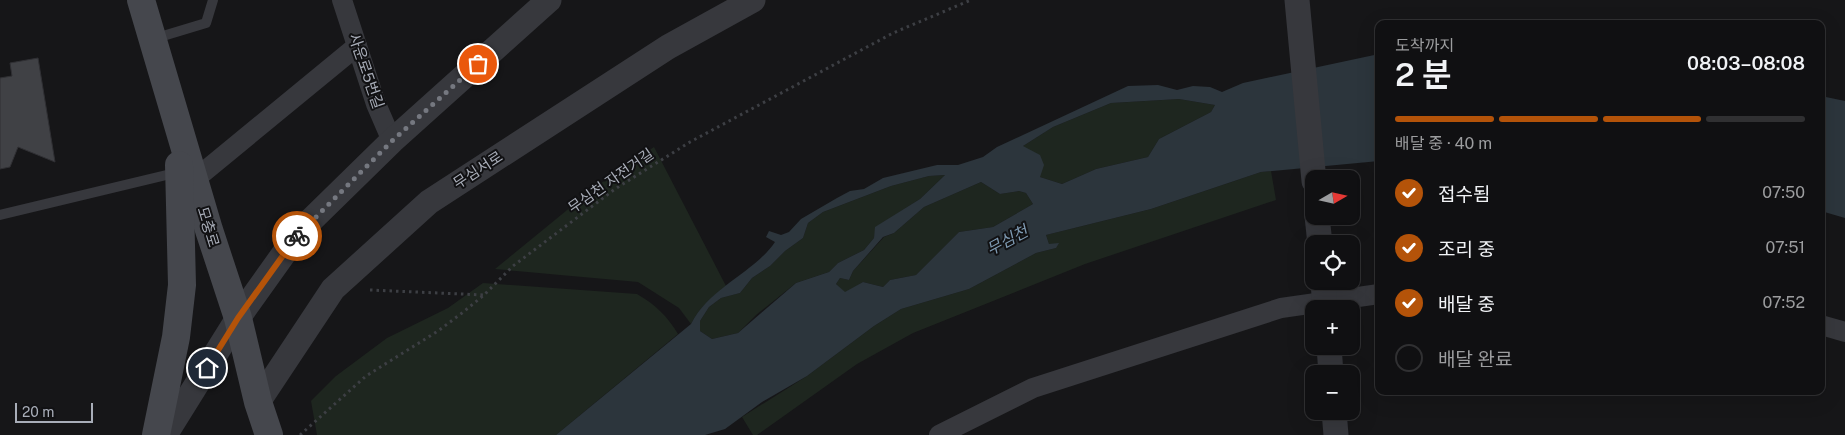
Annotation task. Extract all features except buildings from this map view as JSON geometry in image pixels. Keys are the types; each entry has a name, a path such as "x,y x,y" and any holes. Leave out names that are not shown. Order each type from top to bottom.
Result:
{"main road":[{"path":"141,0 176,119 187,176 182,285 176,337 156,435"},
{"name":"모충로","path":"187,176 238,318 263,417"}],"street":[{"name":"사운로5번길","path":"342,0 376,104 392,141"},
{"path":"165,435 238,318 300,231 392,141 549,0"},
{"name":"무심서로","path":"263,417 333,289 429,202 668,47 753,0"},
{"path":"1297,0 1313,170"},
{"path":"187,176 357,46"},
{"path":"939,435 1034,388 1281,308 1375,295"},
{"path":"1825,326 1845,332"},
{"path":"1335,420 1336,435"}],"lane":[{"path":"153,39 206,23 213,0"},
{"path":"0,215 187,176"}],"path":[{"name":"무심천 자전거길","path":"300,435 366,376 438,331 484,295 513,266 607,195 690,142 893,33 971,0"},
{"path":"333,289 484,295"}],"shaded area":[{"path":"1179,99 1215,105 1211,112 1159,139 1148,157 1096,169 1062,184 1040,177 1023,146 1053,127 1111,103"},
{"path":"654,147 726,286 702,308 691,324 679,308 638,282 495,269 594,188"},
{"path":"1271,171 1276,200 1085,264 913,333 857,364 757,435 753,435 742,417 807,376 874,326 901,309 969,289 1036,253 1056,248 1049,244 1046,235 1151,209 1261,172"},
{"path":"945,175 920,199 876,227 874,238 864,250 838,263 829,272 796,283 756,315 738,333 712,339 700,331 700,321 709,307 721,298 740,293 752,278 770,266 785,251 803,238 808,223 823,212 891,186 929,176"},
{"path":"981,182 1000,194 1019,191 1026,193 1033,204 993,227 959,232 916,275 890,280 883,287 863,282 845,293 836,284 840,278 849,280 853,271 884,237 894,233 924,207"},
{"path":"483,283 637,294 660,311 678,334 556,435 317,435 311,401 336,376 387,338 448,308"}],"water":[{"name":"무심천","path":"1375,55 1375,161 1261,172 1151,209 1046,235 1049,244 1059,243 1056,248 1036,253 969,289 901,309 874,326 807,376 762,402 725,429 705,435 556,435 691,324 709,300 756,263 775,242 766,237 769,231 781,235 789,232 801,219 837,198 850,191 864,189 883,178 937,165 958,165 983,157 997,147 1128,86 1158,85 1177,90 1193,86 1210,87 1222,92 1243,83","holes":["1179,99 1215,105 1211,112 1159,139 1148,157 1096,169 1062,184 1040,177 1044,165 1040,155 1023,146 1053,127 1111,103","945,175 920,199 875,227 874,238 864,250 838,263 829,272 796,283 738,333 712,339 700,331 700,321 709,307 721,298 740,293 752,278 770,266 785,251 803,238 808,223 823,212 891,186 929,176","981,182 1000,194 1019,191 1026,193 1033,204 993,227 959,232 916,275 890,280 883,287 863,282 845,292 836,284 840,278 849,280 853,271 883,237 894,233 924,207"]},
{"path":"1825,97 1845,101 1845,218 1825,212"}],"way so far":[{"path":"297,236 392,141 478,64"}],"route":[{"path":"207,368 238,318 297,236"}]}
